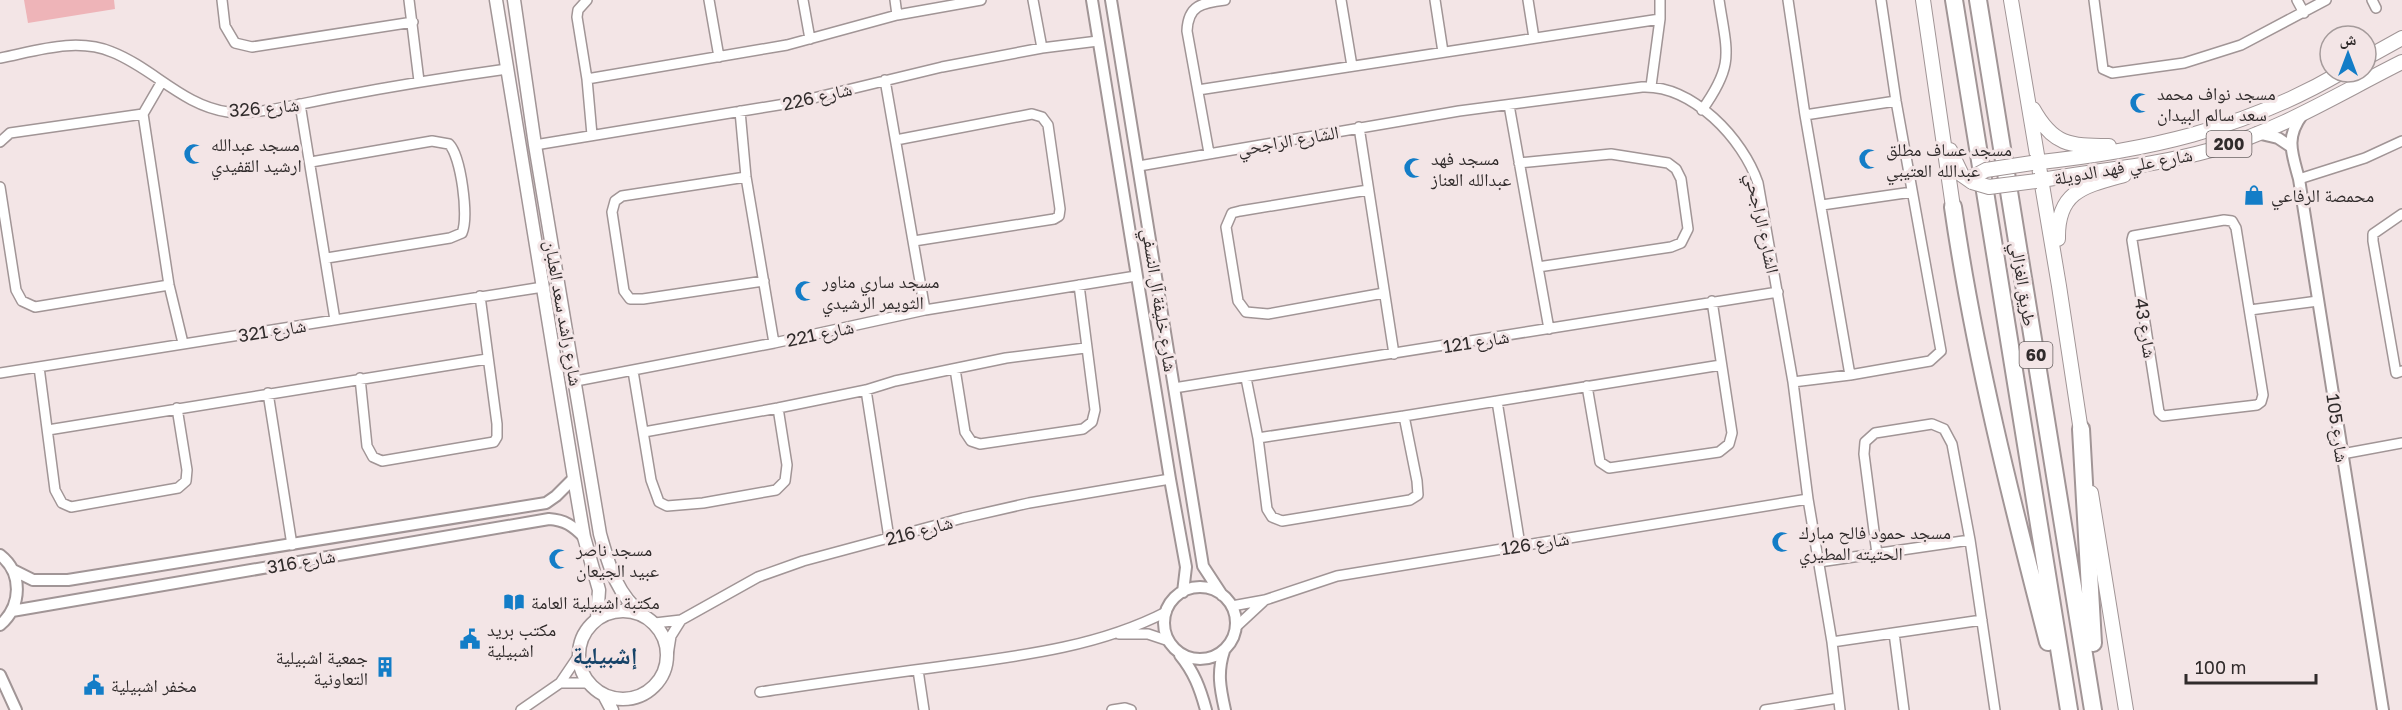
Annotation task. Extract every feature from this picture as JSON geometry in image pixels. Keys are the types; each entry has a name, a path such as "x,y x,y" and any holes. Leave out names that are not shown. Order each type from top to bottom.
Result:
{"highway":[{"name":"طريق الغزالي","path":"1954,0 2067,710"},
{"name":"طريق الغزالي","path":"1978,0 2093,710"},
{"path":"1953,207 1962,270 1980,357 2037,600 2067,710"},
{"path":"2080,429 2089,597 2100,710"}],"main road":[{"name":"شارع راشد سعد العلبان","path":"496,0 584,537 599,590 597,619"},
{"name":"شارع راشد سعد العلبان","path":"514,0 535,145 576,381 591,484 611,572 630,605 643,615"},
{"path":"1923,0 1953,207"},
{"path":"2011,0 2035,163 2059,286 2126,710"},
{"path":"2378,51 2402,38"},
{"path":"2378,64 2402,51"},
{"name":"شارع علي فهد الدويلة","path":"1971,181 1989,187 2039,181 2176,159 2213,150 2310,110 2402,64"},
{"name":"شارع علي فهد الدويلة","path":"1971,181 1986,170 2150,146 2203,133 2306,93 2321,84"},
{"path":"2310,110 2342,84"},
{"path":"2027,98 2042,126 2054,138 2065,143 2150,146"},
{"path":"1942,132 1962,175 1971,181 1953,207"},
{"path":"2059,286 2058,222 2062,207 2070,197 2092,184 2176,159"},
{"path":"612,710 604,695 583,675 579,655 583,635 597,619 619,610 632,611 655,623 667,644 666,669 659,682 648,692 636,710"},
{"path":"604,695 619,699 634,698 648,692"}],"street":[{"path":"222,0 225,26 235,43 252,48 413,21"},
{"path":"409,0 419,81"},
{"path":"587,0 578,10 577,17 587,79 592,135"},
{"path":"709,0 719,57"},
{"path":"803,0 810,39"},
{"path":"895,0 897,15"},
{"path":"587,79 810,39 897,15 981,0"},
{"path":"1032,0 1042,48"},
{"name":"شارع خليفة آل النسفي","path":"1092,0 1186,567 1183,592"},
{"name":"شارع خليفة آل النسفي","path":"1111,0 1203,566 1222,595"},
{"path":"1209,153 1187,20 1196,7 1225,0"},
{"path":"1341,0 1352,66"},
{"path":"1435,0 1443,52"},
{"path":"1528,0 1534,38"},
{"path":"1650,87 1660,19 1660,0"},
{"path":"1702,110 1718,88 1725,73 1727,57 1719,0"},
{"path":"1788,0 1805,115 1850,375"},
{"path":"1793,382 1930,361 1941,351 1896,101 1881,0"},
{"path":"2094,0 2103,69 2112,73 2184,63 2241,45 2326,0"},
{"path":"2297,0 2304,13"},
{"path":"1198,90 1660,19"},
{"name":"شارع 226","path":"535,145 797,102 885,80 1042,48 1098,40"},
{"name":"شارع 326","path":"0,58 66,45 99,48 127,60 161,83 204,106 231,113 300,104 419,81 507,69"},
{"path":"885,80 925,310"},
{"path":"161,83 143,114 169,285 183,343"},
{"name":"الشارع الراجحي","path":"1139,165 1359,127 1650,87 1676,94 1724,126 1753,168 1758,183 1793,382 1840,710"},
{"path":"1805,115 1896,101"},
{"path":"300,104 327,258 335,320"},
{"path":"1509,105 1549,329"},
{"path":"2257,133 2278,138 2290,146 2295,124 2310,110"},
{"path":"740,111 746,177 774,343"},
{"path":"0,142 10,133 143,114"},
{"path":"896,140 1032,114 1042,117 1048,126 1060,209 1059,216 1054,219 914,241"},
{"path":"1359,127 1394,354"},
{"path":"311,162 432,141 449,144 457,155 466,219 462,232 450,238 327,258"},
{"path":"2299,179 2365,158 2402,141"},
{"name":"شارع 105","path":"2290,146 2299,179 2383,710"},
{"path":"1519,164 1611,154 1668,163 1676,169 1681,179 1688,229 1681,243 1671,247 1538,267"},
{"path":"746,177 622,196 615,201 612,212 624,291 630,299 643,299 764,281"},
{"path":"0,187 16,290 22,301 35,307 169,285"},
{"path":"1368,190 1232,213 1227,227 1238,301 1246,312 1268,314 1383,293"},
{"path":"1822,205 1912,192"},
{"path":"2402,214 2378,229 2373,234 2373,241 2396,373 2402,371"},
{"name":"شارع 43","path":"2224,220 2232,221 2236,228 2250,310 2263,395 2261,402 2257,405 2163,416 2159,412 2133,236 2224,220"},
{"name":"شارع 221","path":"576,381 774,343 925,310 1136,276"},
{"path":"955,369 965,432 971,441 980,444 1083,429 1092,422 1095,410 1079,285"},
{"name":"شارع 321","path":"0,373 543,287"},
{"name":"شارع 121","path":"1174,388 1778,292"},
{"path":"360,378 367,446 373,457 382,461 494,442 497,436 497,424 480,296"},
{"path":"1587,386 1599,462 1609,468 1719,452 1729,444 1732,433 1712,301"},
{"path":"2250,310 2318,301"},
{"path":"644,432 778,408 1006,358 1086,348"},
{"path":"48,430 487,359"},
{"path":"1258,438 1721,365"},
{"path":"39,367 55,490 62,503 71,507 178,488 186,481 187,470 177,408"},
{"path":"633,371 651,480 658,502 667,506 703,503 776,490 785,481 787,465 778,408"},
{"path":"1246,378 1258,438 1267,509 1272,518 1282,521 1410,500 1418,495 1404,416"},
{"path":"866,390 890,538"},
{"path":"268,393 292,545"},
{"path":"1497,401 1520,545"},
{"path":"1877,554 1864,454 1865,442 1875,433 1932,424 1944,429 1952,444 1970,540 1995,710"},
{"path":"2342,454 2402,443"},
{"path":"549,519 553,513 551,507 546,503 574,478"},
{"name":"شارع 216","path":"655,623 681,620 758,576 803,561 1029,503 1170,479"},
{"name":"شارع 126","path":"1232,606 1265,600 1337,576 1808,499"},
{"name":"شارع 316","path":"13,570 33,580 68,580 546,503"},
{"path":"549,519 561,519 584,537"},
{"name":"شارع 316","path":"12,611 549,519"},
{"path":"1819,562 1970,540"},
{"path":"1,625 12,611 17,591 13,570 2,554"},
{"path":"67,601 62,591 68,580"},
{"path":"1206,710 1199,683 1172,646 1164,627 1166,612 1173,600 1183,592 1203,587 1222,595 1232,606 1237,626 1233,640 1224,651 1219,666 1218,680 1225,710"},
{"name":"شارع 126","path":"1237,626 1265,600"},
{"path":"760,692 1075,646 1149,621 1166,612"},
{"path":"668,655 671,636 681,620"},
{"path":"1832,642 1982,620"},
{"path":"1894,633 1904,710"},
{"path":"1113,634 1148,634 1172,646 1187,657 1200,660 1224,651"},
{"path":"521,710 560,683 579,655"},
{"path":"918,670 924,710"},
{"path":"0,675 16,710"},
{"path":"560,683 589,683"},
{"path":"1765,710 1838,698"},
{"path":"1112,710 1125,708 1131,710"}],"shaded area":[{"path":"24,0 114,0 115,9 28,23"}],"place":[{"name":"مسجد نواف محمد سعد سالم البيدان","path":"2140,103"},
{"name":"مسجد عبدالله ارشيد القفيدي","path":"194,154"},
{"name":"مسجد عساف مطلق عبدالله العتيبي","path":"1869,159"},
{"name":"مسجد فهد عبدالله العناز","path":"1414,168"},
{"name":"محمصة الرفاعي","path":"2254,195"},
{"name":"مسجد ساري مناور الثويمر الرشيدي","path":"805,291"},
{"name":"مسجد حمود فالح مبارك الحتيته المطيري","path":"1782,542"},
{"name":"مسجد ناصر عبيد الجيعان","path":"559,559"},
{"name":"مكتبة اشبيلية العامة","path":"514,602"},
{"name":"مكتب بريد اشبيلية","path":"470,639"},
{"name":"جمعية اشبيلية التعاونية","path":"385,667"},
{"name":"مخفر اشبيلية","path":"94,685"}],"district":[{"name":"إشبيلية","path":"605,654"}]}
